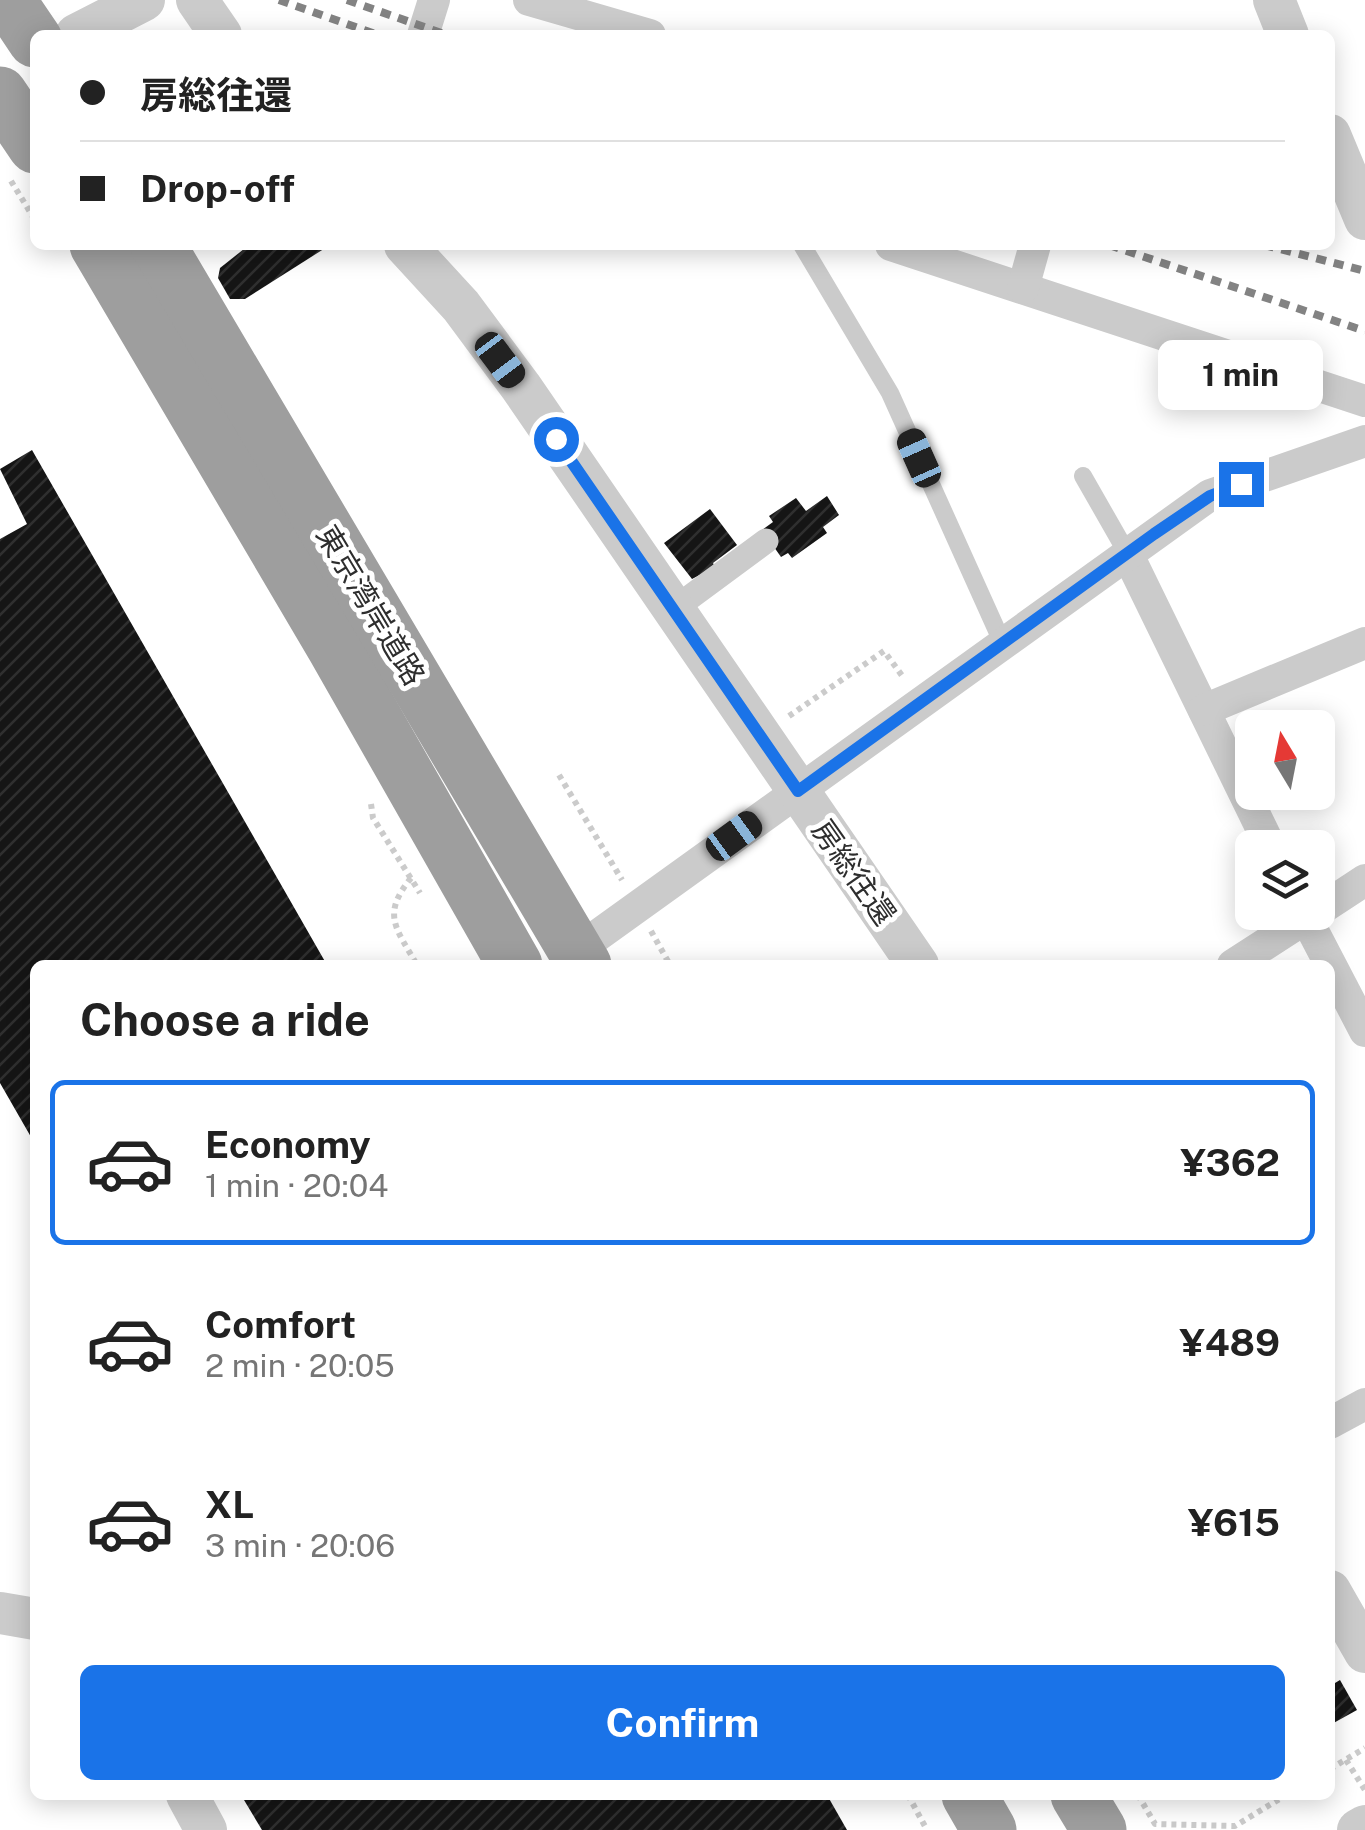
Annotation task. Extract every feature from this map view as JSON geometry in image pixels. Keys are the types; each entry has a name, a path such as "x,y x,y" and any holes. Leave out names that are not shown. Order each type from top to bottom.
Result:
{"highway":[{"path":"8,0 30,33"},
{"path":"0,94 22,162"},
{"name":"東京湾岸道路","path":"100,250 334,647 511,960"},
{"name":"東京湾岸道路","path":"161,250 580,958"},
{"path":"972,1800 989,1830"},
{"path":"1081,1800 1099,1830"}],"street":[{"path":"86,30 144,0"},
{"path":"197,0 218,30"},
{"path":"424,30 434,0"},
{"path":"529,0 641,22"},
{"path":"1274,0 1286,30"},
{"path":"1335,149 1354,203"},
{"name":"房総往還","path":"409,250 470,319 915,960"},
{"path":"906,250 1365,401"},
{"path":"1023,288 1033,250"},
{"path":"580,958 798,791 1210,496 1365,441"},
{"path":"674,609 766,541"},
{"path":"1126,553 1262,830"},
{"path":"1204,710 1365,643"},
{"path":"1335,899 1365,880"},
{"path":"1241,960 1286,930"},
{"path":"1318,930 1332,960"},
{"path":"1335,967 1365,1031"},
{"path":"1335,1420 1365,1404"},
{"path":"1335,1600 1365,1652"},
{"path":"0,1613 30,1618"},
{"path":"190,1800 206,1830"},
{"path":"1358,1830 1365,1826"}],"lane":[{"path":"805,250 890,394 1003,644"},
{"path":"1083,476 1126,553"}],"path":[{"path":"22,162 30,198"},
{"path":"760,736 884,651"},
{"path":"559,775 622,881"},
{"path":"411,878 392,908 394,924 414,960"},
{"path":"648,925 667,960"},
{"path":"1335,1766 1365,1748"},
{"path":"1346,1760 1365,1790"},
{"path":"911,1800 927,1830"},
{"path":"1141,1800 1156,1824 1234,1826 1278,1800"}],"building":[{"path":"243,250 322,250 245,299 230,299 218,278 220,268"},
{"path":"32,450 324,960 30,960 30,1135 0,1083 0,539 27,524 0,469"},
{"path":"827,496 839,515 823,527 827,533 792,558 788,553 781,557 762,530 773,522 769,516 796,498 806,511"},
{"path":"710,509 737,545 713,563 715,567 692,579 664,543"},
{"path":"1340,1680 1357,1710 1335,1722 1335,1683"},
{"path":"244,1800 830,1800 847,1830 262,1830"}],"railway":[{"path":"279,0 364,30"},
{"path":"347,0 433,30"},
{"path":"1124,250 1365,331"},
{"path":"1283,250 1365,271"}],"route":[{"path":"556,439 798,791 1126,553 1210,496 1241,484"}]}
